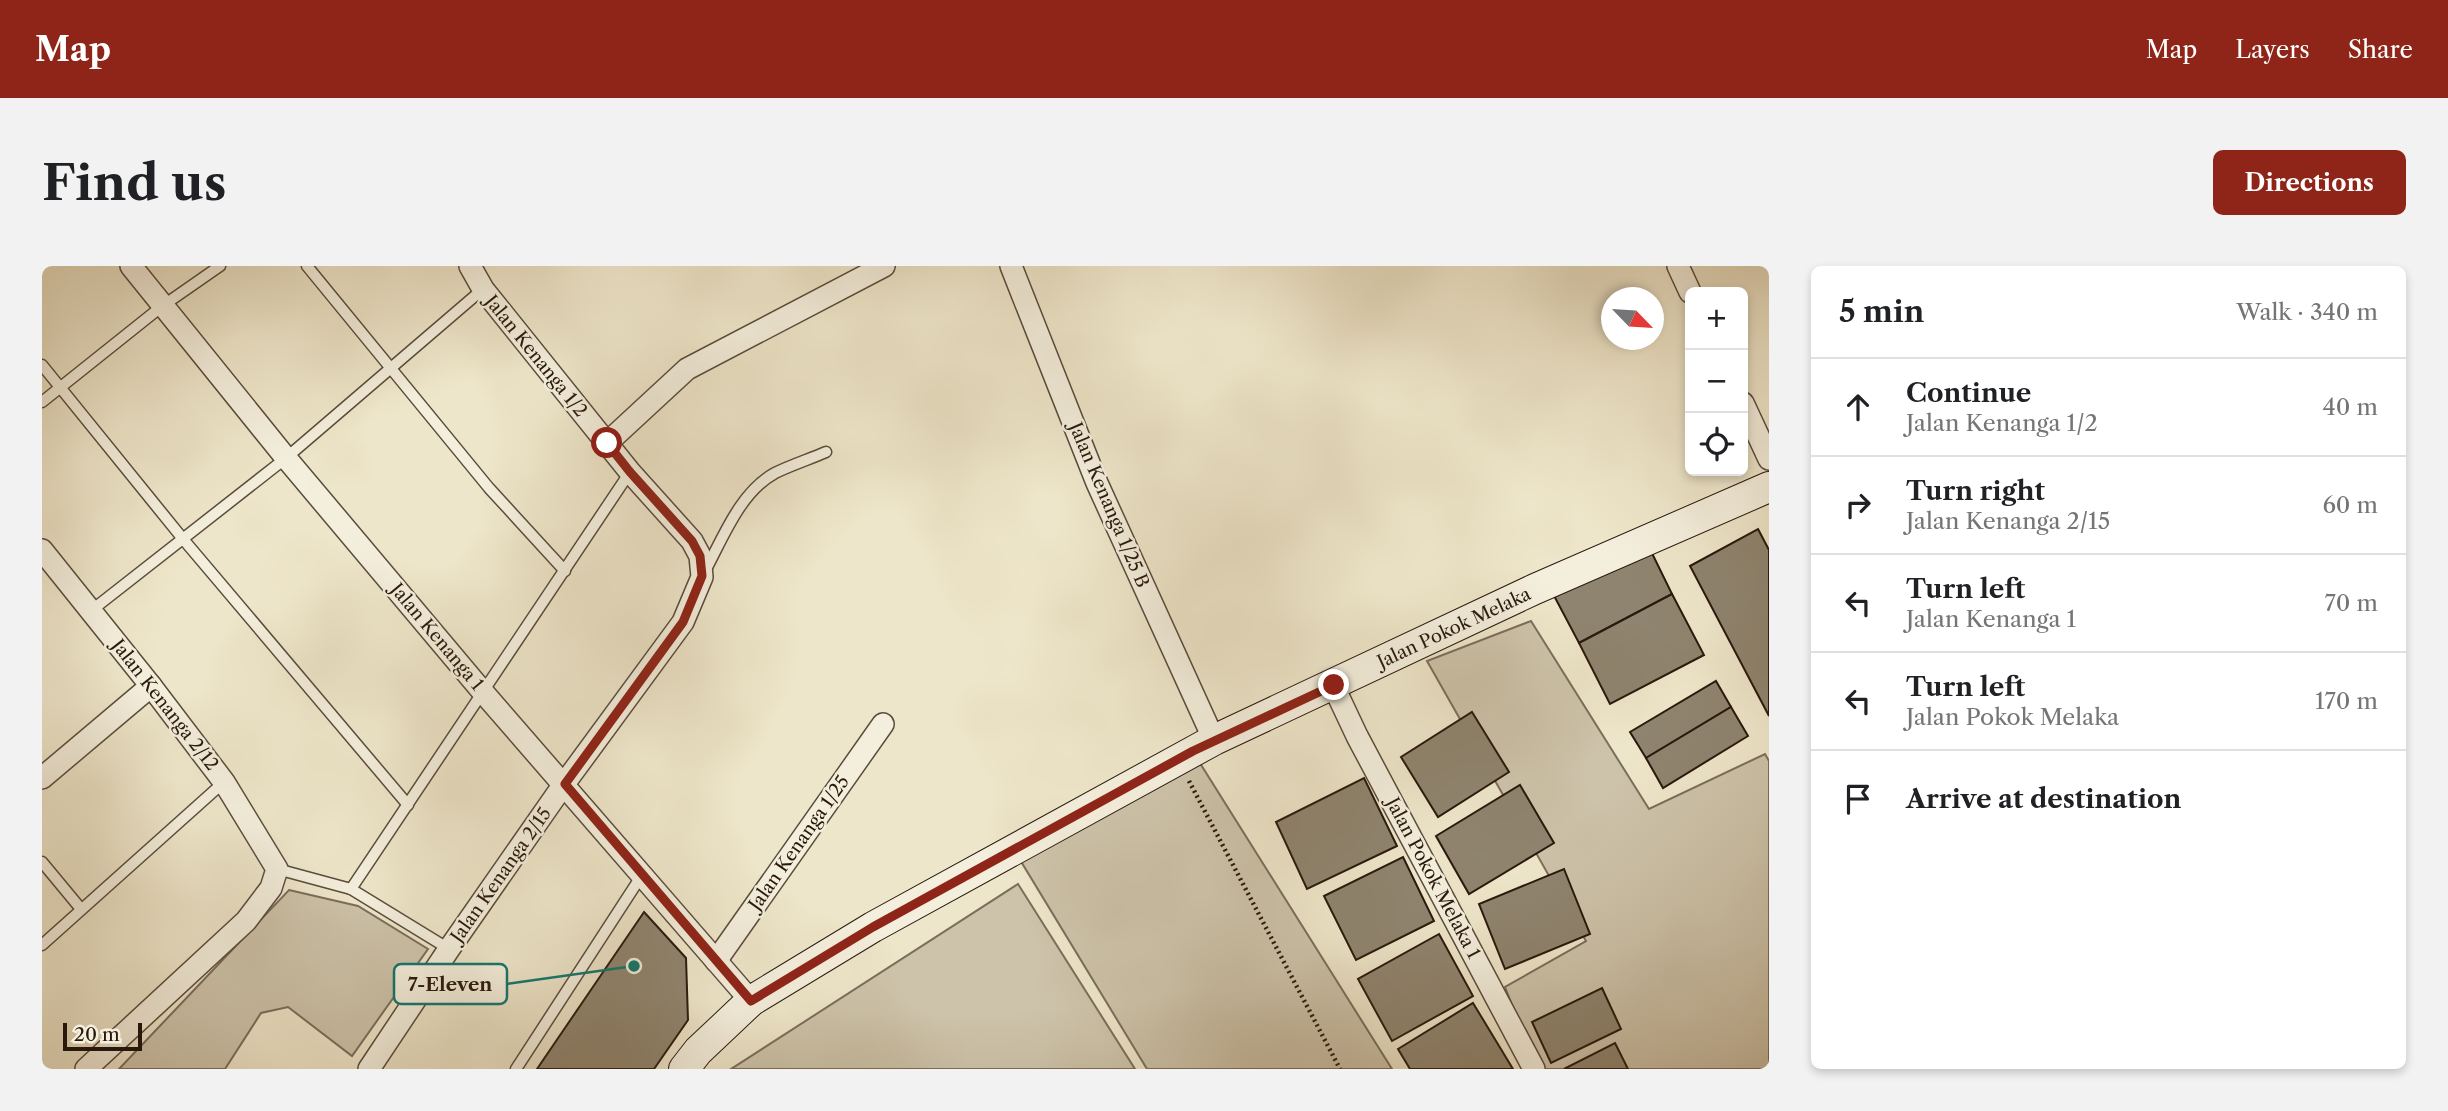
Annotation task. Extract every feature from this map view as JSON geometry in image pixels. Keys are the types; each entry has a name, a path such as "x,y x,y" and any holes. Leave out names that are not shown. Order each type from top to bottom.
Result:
{"street":[{"name":"Jalan Kenanga 1","path":"131,266 161,307 482,691 751,1001"},
{"name":"Jalan Kenanga 1/2","path":"470,266 483,289 630,472 692,541 700,556 702,576"},
{"path":"607,443 687,369 884,266"},
{"name":"Jalan Kenanga 1/25 B","path":"1011,266 1097,483 1214,740"},
{"path":"1678,266 1688,287"},
{"path":"1748,413 1769,459"},
{"name":"Jalan Pokok Melaka","path":"684,1069 698,1051 751,1001 873,927 1214,740 1535,589 1769,487"},
{"name":"Jalan Kenanga 2/12","path":"42,550 92,610 224,782 277,869"},
{"name":"Jalan Kenanga 2/15","path":"369,1069 449,949 683,622 702,576"},
{"name":"Jalan Pokok Melaka 1","path":"1334,685 1357,736 1534,1069"},
{"path":"42,778 151,686"},
{"name":"Jalan Kenanga 1/25","path":"716,961 883,724"},
{"path":"86,1069 246,921 271,888 277,869"}],"lane":[{"path":"42,402 161,307 220,266"},
{"path":"307,266 489,488 565,571"},
{"path":"92,610 286,458 483,289"},
{"path":"42,365 183,539 408,805"},
{"path":"702,576 741,506 757,487 774,474 827,452"},
{"path":"351,889 630,472"},
{"path":"42,945 224,782"},
{"path":"42,862 81,909"},
{"path":"277,869 351,889 449,949"},
{"path":"516,1069 642,875"}],"path":[{"path":"1178,760 1340,1069"}],"shaded area":[{"path":"1531,621 1649,809 1765,754 1769,761 1769,1069 1537,1069 1505,987 1586,941 1427,661"},
{"path":"1193,752 1392,1069 1147,1069 1014,850"},
{"path":"1018,884 1135,1069 731,1069"},
{"path":"289,890 358,906 428,949 352,1056 288,1007 261,1013 225,1069 119,1069"}],"building":[{"path":"1758,529 1769,550 1769,716 1690,566"},
{"path":"1647,543 1672,594 1579,643 1552,592"},
{"path":"1672,594 1704,655 1610,704 1579,643"},
{"path":"1716,681 1731,707 1646,758 1630,732"},
{"path":"1731,707 1748,736 1663,788 1646,758"},
{"path":"1472,712 1509,772 1438,817 1401,757"},
{"path":"1364,778 1397,846 1307,889 1276,822"},
{"path":"1520,785 1554,843 1469,894 1436,836"},
{"path":"1403,857 1434,921 1356,960 1324,896"},
{"path":"1564,869 1590,934 1505,969 1479,904"},
{"path":"644,912 686,958 688,1020 654,1069 537,1069"},
{"path":"1439,934 1473,996 1392,1041 1358,979"},
{"path":"1602,988 1621,1029 1551,1063 1532,1022"},
{"path":"1473,1003 1513,1069 1410,1069 1398,1049"},
{"path":"1615,1043 1628,1069 1564,1069"}],"place":[{"name":"7-Eleven","path":"634,966"}],"route":[{"path":"607,443 692,541 700,556 702,576 683,622 565,784 751,1001 873,927 1193,751 1334,685"}]}
